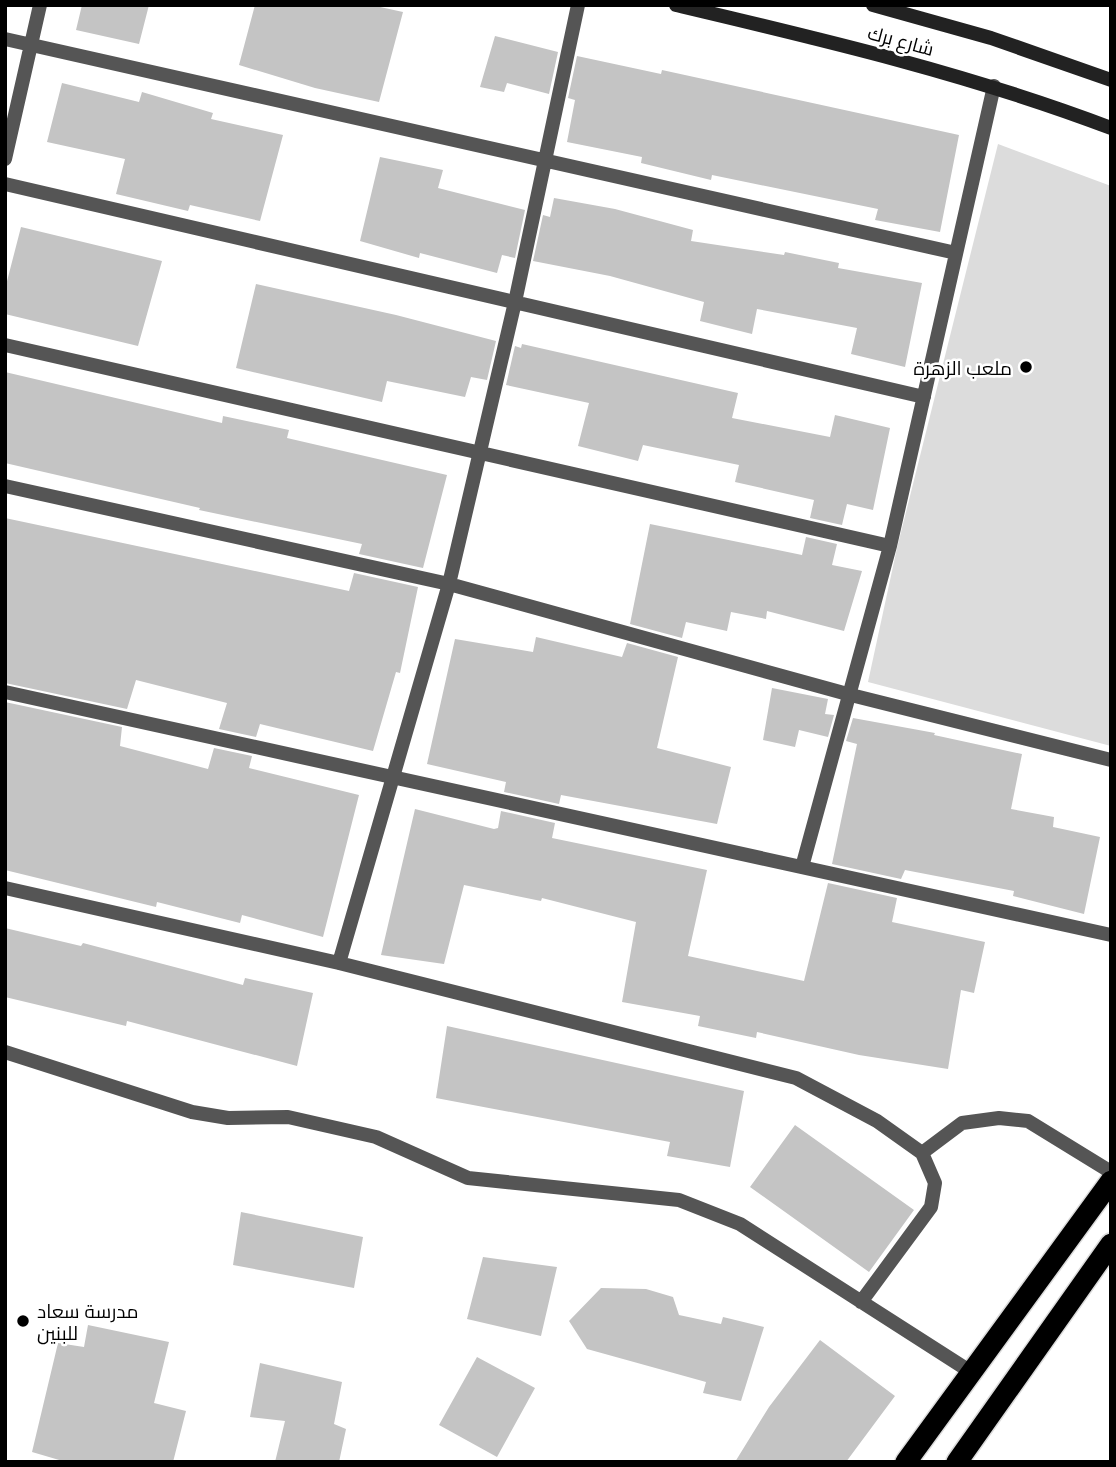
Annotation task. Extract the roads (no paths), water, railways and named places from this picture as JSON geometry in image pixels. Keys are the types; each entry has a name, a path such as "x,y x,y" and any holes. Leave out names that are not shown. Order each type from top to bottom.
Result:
{"highway":[{"path":"906,1462 1111,1181"},
{"path":"957,1462 1111,1244"}],"main road":[{"name":"شارع برك","path":"676,5 898,58 994,86 1111,128"},
{"name":"شارع برك","path":"873,5 991,38 1111,80"}],"street":[{"path":"5,159 40,5"},
{"path":"339,963 449,584 515,302 578,5"},
{"path":"5,39 956,253"},
{"path":"802,867 890,546 994,86"},
{"path":"5,184 924,397"},
{"path":"5,345 890,546"},
{"path":"5,486 449,584 851,695 1111,761"},
{"path":"5,692 1110,933"},
{"path":"5,887 339,963 796,1078 877,1121 922,1153 935,1182 931,1207 861,1302"},
{"path":"5,1052 192,1112 228,1118 288,1116 376,1138 468,1178 679,1200 740,1224 971,1372"},
{"path":"922,1153 962,1123 999,1118 1028,1121 1111,1172"}],"place":[{"name":"ملعب الزهرة","path":"1026,367"},
{"name":"مدرسة سعاد للبنين","path":"23,1321"}]}
